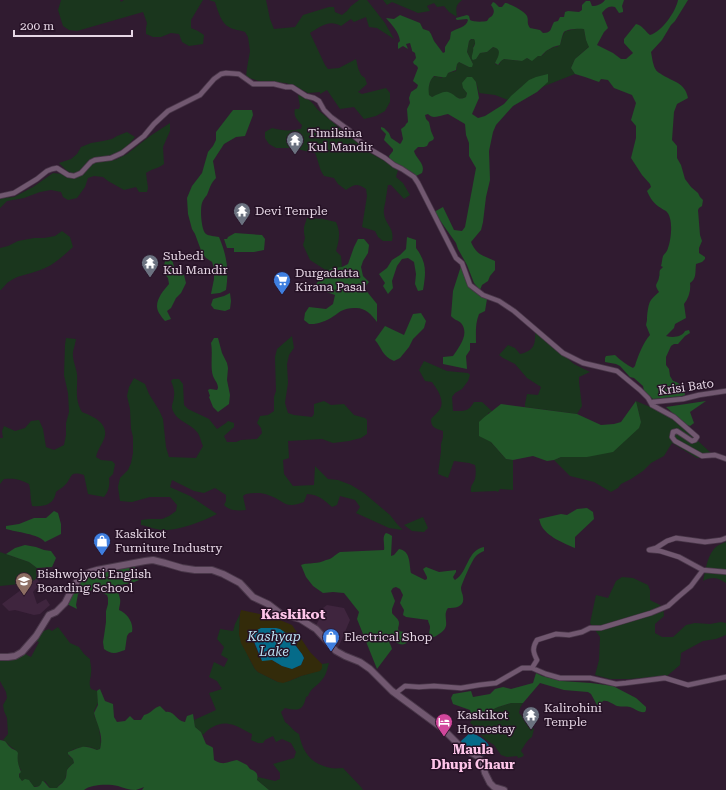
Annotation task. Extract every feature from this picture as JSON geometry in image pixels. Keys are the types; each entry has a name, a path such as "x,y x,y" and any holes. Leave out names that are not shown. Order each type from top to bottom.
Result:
{"street":[{"path":"0,196 14,193 52,169 57,168 68,175 74,176 81,173 90,162 111,158 122,153 144,136 168,111 200,95 221,74 239,74 253,84 274,84 292,87 306,96 319,101 324,110 331,117 350,131 368,148 414,177 456,258 462,263 470,285 483,295 499,301 514,311 563,353 583,363 617,371 640,390 648,398 652,405 674,416 697,437 692,441 677,431 673,432 672,437 675,441 702,456 715,455 726,459"},
{"name":"Krisi Bato","path":"652,405 653,402 683,399 726,391"},
{"path":"726,538 705,542 676,538 649,550 660,551 679,557 703,570 726,572"},
{"path":"0,657 15,656 22,652 36,636 49,615 56,612 65,603 80,577 90,572 153,560 188,569 212,570 229,576 240,583 253,597 268,604 281,614 300,620 316,629 336,651 360,662 370,669 392,691 442,728 461,747 477,756 482,761 485,773 490,783 494,787 504,790"},
{"path":"532,668 536,660 533,646 537,640 556,634 568,635 582,632 590,628 602,628 652,613 668,606 691,586 703,570"},
{"path":"396,693 405,686 461,688 496,683 522,668 532,668 560,678 590,678 616,684 665,678 688,685 726,677"}],"shaded area":[{"name":"Bishwojyoti English Boarding School","path":"37,578 40,584 33,592 37,604 46,599 50,605 40,614 34,615 15,610 9,611 2,604"},
{"path":"327,605 344,608 350,620 337,648 315,627 321,616 323,608"}],"green space":[{"path":"61,0 120,0 121,2 124,0 203,0 191,20 191,28 204,35 203,44 189,46 182,42 179,34 171,33 161,37 153,37 146,34 147,23 143,12 77,31 69,30 63,26 58,10"},
{"path":"209,0 266,0 274,29 295,27 303,15 329,7 334,7 335,12 342,15 359,0 367,0 385,23 394,39 377,28 369,27 366,17 354,22 351,19 341,26 332,23 321,26 310,33 328,69 339,68 356,59 361,75 365,78 367,84 358,92 362,94 386,88 390,93 390,102 385,111 376,116 364,119 354,107 340,109 327,90 320,94 320,92 308,93 286,83 259,81 246,77 250,51 248,37 245,32 232,29 226,25 220,16 215,2"},
{"path":"383,0 462,0 456,7 457,17 449,12 444,6 437,7 434,3 427,6 430,11 418,13 392,2 387,5"},
{"path":"605,0 624,0 622,6 623,12 619,13 615,7 609,7 602,13 608,28 597,45 621,59 626,59 633,53 624,43 624,39 636,24 642,27 650,35 655,33 664,26 677,5 678,0 688,0 662,40 651,52 653,64 656,70 681,85 688,98 677,104 674,112 672,140 677,146 677,158 681,165 685,179 703,200 702,206 698,210 700,235 702,241 699,248 699,253 705,257 705,259 696,264 695,277 690,283 689,294 684,304 686,318 675,324 674,328 666,336 672,337 682,335 685,331 689,330 690,333 678,344 671,346 666,357 666,365 669,369 670,376 673,381 680,384 684,390 685,395 682,396 653,399 644,391 643,386 634,378 630,377 620,366 605,362 606,356 615,355 633,368 643,345 650,335 646,325 649,304 659,292 656,285 660,270 663,267 661,266 663,256 667,251 669,244 671,224 669,214 652,201 647,191 651,187 650,184 631,158 636,138 636,126 631,120 636,103 632,95 614,88 608,80 601,79 599,82 575,74 571,68 575,59 589,47 584,29 565,31 560,45 546,51 532,61 527,58 522,61 504,59 498,65 495,63 499,51 493,47 487,52 480,53 476,59 473,60 472,56 475,42 474,39 471,39 469,41 467,52 473,64 472,67 459,62 456,70 448,73 446,77 434,76 430,82 429,95 432,97 448,92 461,99 466,97 467,93 463,88 462,83 467,77 472,77 476,82 479,98 472,114 478,118 485,116 504,104 529,80 548,74 548,82 537,92 513,106 496,125 493,132 489,151 490,180 483,222 481,230 471,242 478,253 495,261 495,270 488,281 482,285 480,290 474,283 456,243 434,212 443,207 454,230 462,231 465,227 476,168 469,156 469,143 466,135 465,124 448,114 435,117 428,114 425,115 434,138 427,146 418,147 414,151 423,167 422,173 416,176 390,160 389,156 393,149 384,140 386,134 381,129 381,127 384,128 389,133 391,138 400,144 401,143 403,139 401,129 408,122 407,109 410,103 409,98 411,92 417,88 418,85 413,81 418,68 413,62 416,58 415,53 412,51 410,43 406,44 408,49 403,46 398,49 398,43 400,41 398,35 386,18 394,19 400,15 420,23 423,29 429,31 443,53 445,52 445,47 450,39 451,32 465,25 468,20 457,20 456,18 467,15 471,21 487,21 494,13 491,5 493,2 499,7 502,7 505,3 507,3 520,10 526,14 530,28 546,33 550,30 554,22 558,21 560,17 564,17 565,12 579,12 582,10 582,5 586,1 590,1 592,6 594,6 601,4"},
{"path":"581,28 584,29 586,40 590,46 575,59 571,68 575,74 542,87 548,82 522,86 508,100 495,95 479,93 476,82 463,88 467,92 466,97 463,98 457,98 448,92 432,97 428,95 429,85 433,77 437,76 441,78 448,73 456,71 456,64 459,62 469,67 473,64 467,52 469,41 472,39 474,39 475,42 472,55 474,60 480,53 487,52 493,47 499,51 499,56 495,63 496,65 499,65 504,59 521,61 527,58 530,60 543,55 546,51 557,47 561,43 563,35 566,31"},
{"path":"298,95 305,97 310,101 318,110 370,153 398,170 396,177 403,183 410,195 404,199 391,185 388,185 384,212 391,229 393,237 392,241 383,241 378,237 375,231 362,227 367,196 366,189 356,185 346,190 338,184 334,178 324,176 315,153 292,148 276,148 269,144 265,138 265,132 272,128 279,130 301,129 302,125 295,116 295,109 299,109 300,106"},
{"path":"233,110 252,110 253,115 245,136 236,137 224,144 213,161 216,178 211,184 202,203 201,219 204,232 207,235 219,237 227,263 226,290 220,293 211,294 214,279 214,268 212,262 202,253 192,229 188,214 187,198 192,186 202,173 208,152 216,140 216,132"},
{"path":"170,123 170,131 163,147 164,164 146,173 148,188 147,192 139,192 136,187 124,190 103,177 94,176 88,178 85,187 77,198 68,200 63,197 61,192 51,190 40,192 24,198 7,201 0,208 0,198 14,197 33,187 53,173 72,177 97,161 115,160 127,154"},
{"path":"127,132 135,137 125,149 113,155 93,158 88,161 79,172 74,174 67,171 59,163 71,159 77,154 81,147 91,143 112,139"},
{"path":"307,218 336,222 339,230 339,236 336,251 341,256 342,267 332,268 327,271 310,260 303,245 305,238 304,227"},
{"path":"62,231 70,237 73,247 49,266 22,275 7,283 0,290 0,248 18,241 55,236"},
{"path":"235,233 262,235 265,239 264,250 254,252 234,252 234,248 227,248 224,239 227,239"},
{"path":"407,237 416,240 416,248 424,263 425,278 423,290 418,291 415,284 416,274 414,262 408,258 402,259 397,266 392,281 393,288 388,294 383,286 385,283 379,274 387,268 392,260 406,249"},
{"path":"358,239 364,239 369,245 368,253 361,267 363,276 369,282 364,288 377,304 377,322 365,310 352,308 343,310 317,324 309,324 304,320 305,313 309,307 326,309 333,304 335,295 315,288 316,284 327,271 332,268 342,267 348,264"},
{"path":"171,254 176,271 184,275 186,283 171,308 167,311 171,319 165,321 157,309 157,305 161,294 169,284 168,278 164,273 164,265 166,258"},
{"path":"461,266 468,286 480,296 487,299 485,311 479,314 478,318 476,343 470,343 470,350 466,356 467,369 443,364 443,357 453,356 461,345 464,336 461,323 451,316 453,291"},
{"path":"230,293 230,309 225,311 214,309 211,305 213,299"},
{"path":"421,313 426,321 424,328 413,339 409,347 400,358 394,361 387,357 375,340 385,326 404,335 413,314"},
{"path":"535,332 574,364 590,372 579,377 582,406 577,414 525,407 527,394 538,395 541,387 527,378 515,364 499,355 508,345 515,348 520,354 528,351 533,347"},
{"path":"292,336 294,348 289,355 287,364 288,383 285,403 288,413 312,417 314,414 314,404 324,401 331,405 344,404 354,415 367,420 367,434 361,438 333,443 322,439 288,441 289,458 283,460 284,474 293,486 314,485 315,466 328,479 338,480 351,485 364,493 390,515 403,530 389,528 356,513 360,507 355,500 340,496 337,505 332,507 315,495 307,494 304,502 288,505 265,494 246,494 243,496 246,510 237,510 231,509 224,505 226,495 215,488 204,493 194,491 172,480 170,487 190,496 217,514 177,529 160,530 141,525 141,520 162,519 169,516 176,511 177,505 170,497 150,497 132,502 120,501 118,487 120,478 128,470 133,453 133,437 127,396 129,387 134,378 145,384 163,419 166,447 169,457 196,458 203,446 197,432 181,420 172,409 174,392 171,381 173,379 179,379 183,384 184,405 188,409 209,419 217,429 228,421 234,423 234,427 224,436 227,442 257,439 262,433 261,428 257,423 260,416 268,415 274,411 274,397 276,391 275,357 277,349"},
{"path":"66,338 76,339 73,355 77,374 77,398 82,412 95,418 103,425 105,429 104,439 96,457 101,460 112,461 115,464 113,474 109,478 109,488 104,497 88,494 84,475 75,473 64,486 56,492 51,502 41,506 32,506 29,484 20,480 4,479 0,484 0,438 3,438 2,431 4,426 15,431 25,428 31,421 39,420 43,429 46,447 54,450 64,445 66,423 69,412 68,393 64,375"},
{"path":"214,338 218,338 222,353 227,363 227,380 230,395 229,404 218,412 213,407 208,390 217,390 218,388 213,376 212,368 211,343"},
{"path":"424,361 447,371 468,373 470,375 468,381 462,389 455,393 452,397 453,411 466,410 470,408 474,402 482,402 493,412 488,413 491,442 506,459 513,460 513,490 500,489 498,492 471,492 476,470 475,465 469,463 454,461 448,478 438,474 443,431 433,426 431,419 440,409 442,402 440,395 432,382 425,381 419,370"},
{"path":"636,401 672,417 711,453 707,458 697,458 672,443 664,456 651,463 643,471 621,484 618,488 611,492 594,482 570,476 554,460 561,457 587,457 641,422"},
{"path":"636,401 641,422 639,428 613,452 587,457 561,457 547,461 533,456 513,460 506,459 491,442 479,436 479,422 501,404 577,414 601,425 621,422"},
{"path":"706,401 690,412 694,423 690,426 685,424 666,407"},
{"path":"587,508 593,512 594,519 575,537 575,548 547,533 543,529 539,519 561,514 567,515 577,509"},
{"path":"54,511 58,513 61,524 61,534 45,542 33,535 6,529 6,526 19,524 34,518 46,518"},
{"path":"423,517 428,528 424,532 412,531 404,525"},
{"path":"386,533 392,536 391,556 394,555 399,549 406,552 409,558 411,573 425,580 427,577 423,569 426,567 439,572 456,570 453,577 455,580 463,572 474,552 484,547 484,551 474,558 465,577 461,588 463,600 461,605 448,608 446,611 445,628 435,637 430,637 430,626 428,620 406,617 403,615 404,610 400,603 403,595 400,589 396,587 393,588 391,591 395,601 392,613 399,622 399,631 409,633 410,635 407,643 405,644 400,644 394,641 389,642 392,649 377,669 357,619 359,612 344,593 323,593 313,586 306,577 301,565 322,562 330,559 340,552 384,550 384,538"},
{"path":"726,542 726,583 715,578 710,578 703,581 707,562 711,553 717,546"},
{"path":"25,545 51,551 56,558 52,567 37,568 29,562 6,554 15,548"},
{"path":"0,552 29,562 37,568 37,578 30,583 0,586"},
{"path":"135,565 134,573 139,580 120,585 118,591 120,600 119,610 125,613 129,619 132,625 132,632 127,636 125,650 112,653 104,649 103,642 108,604 107,595 95,590 86,591 78,594 76,605 77,609 67,604 81,578 94,572"},
{"path":"622,577 633,578 648,585 650,590 650,600 660,605 663,609 664,616 655,624 655,633 662,637 673,637 686,625 695,623 710,624 721,622 726,623 726,635 716,639 703,641 681,653 680,665 667,676 610,679 595,675 599,660 600,637 590,623 596,595 608,598 616,581"},
{"path":"240,614 239,634 250,660 258,672 278,682 289,681 317,671 322,668 322,664 329,663 324,677 306,697 303,705 297,710 285,708 281,712 285,722 299,734 303,747 309,757 318,764 324,766 343,768 363,790 269,790 257,780 258,777 275,781 280,779 280,773 273,764 294,758 296,752 291,743 282,739 276,742 273,736 265,740 263,743 258,743 251,740 252,734 229,724 214,726 203,735 195,727 194,720 216,710 209,693 222,689 217,681 209,677 214,662 224,667 228,659 221,655 224,647 217,639 220,629 233,631"},
{"path":"58,627 70,643 79,647 90,659 90,684 91,689 97,691 98,703 94,711 94,715 99,727 101,745 99,750 90,747 83,747 68,752 74,763 67,770 65,781 57,788 50,788 45,781 39,786 33,787 30,781 23,781 20,779 19,776 21,770 19,767 16,750 3,740 8,734 7,718 3,705 7,698 6,692 0,681 0,660 24,652 31,657 39,642 34,640 41,632 49,629 52,631"},
{"path":"536,673 561,681 613,686 636,698 646,707 646,710 645,712 641,712 630,707 617,706 605,701 597,705 591,694 588,692 564,690 540,683 523,703 511,703 498,707 472,719 470,710 453,704 451,698 453,694 471,691 473,697 490,694 495,689 503,687 511,689 533,683"},
{"path":"100,689 105,701 113,704 114,717 117,722 125,721 130,716 134,720 141,720 144,715 160,706 166,712 171,713 179,720 185,722 187,716 193,714 195,727 201,732 206,744 213,748 214,760 225,763 237,760 247,765 256,773 257,780 269,790 142,790 144,787 136,790 114,785 105,785 95,786 84,790 0,790 0,740 3,740 18,753 18,762 21,772 19,777 22,781 25,779 29,780 34,787 39,786 42,781 50,788 57,788 66,779 67,770 74,763 68,752 82,747 97,750 100,749 101,735 94,713 98,705 97,691"},
{"name":"Maula Dhupi Chaur","path":"511,703 523,703 519,713 534,729 532,737 527,741 521,751 524,755 518,758 517,756 507,757 501,755 494,745 479,733 472,731 473,725 470,723 472,719 498,707"}],"sand":[{"path":"241,610 264,615 267,618 275,618 292,625 310,652 322,664 320,671 283,683 258,672 241,643 239,634","holes":["276,628 291,638 302,654 304,658 301,665 290,668 282,666 272,660 261,660 254,643 254,632"]}],"water":[{"name":"Kashyap Lake","path":"261,628 276,628 286,633 304,658 301,665 292,669 282,666 272,660 262,661 253,639 255,631"},
{"path":"471,732 483,739 488,744 490,750 487,754 482,756 476,754 461,743 461,741"}],"place":[{"name":"Timilsina Kul Mandir","path":"295,155"},
{"name":"Devi Temple","path":"242,226"},
{"name":"Subedi Kul Mandir","path":"150,278"},
{"name":"Durgadatta Kirana Pasal","path":"282,295"},
{"name":"Kaskikot Furniture Industry","path":"102,556"},
{"name":"Bishwojyoti English Boarding School","path":"24,596"},
{"name":"Electrical Shop","path":"331,652"},
{"name":"Kalirohini Temple","path":"531,730"},
{"name":"Kaskikot Homestay","path":"444,737"}],"district":[{"name":"Kaskikot","path":"293,614"},
{"name":"Maula Dhupi Chaur","path":"473,756"}]}
